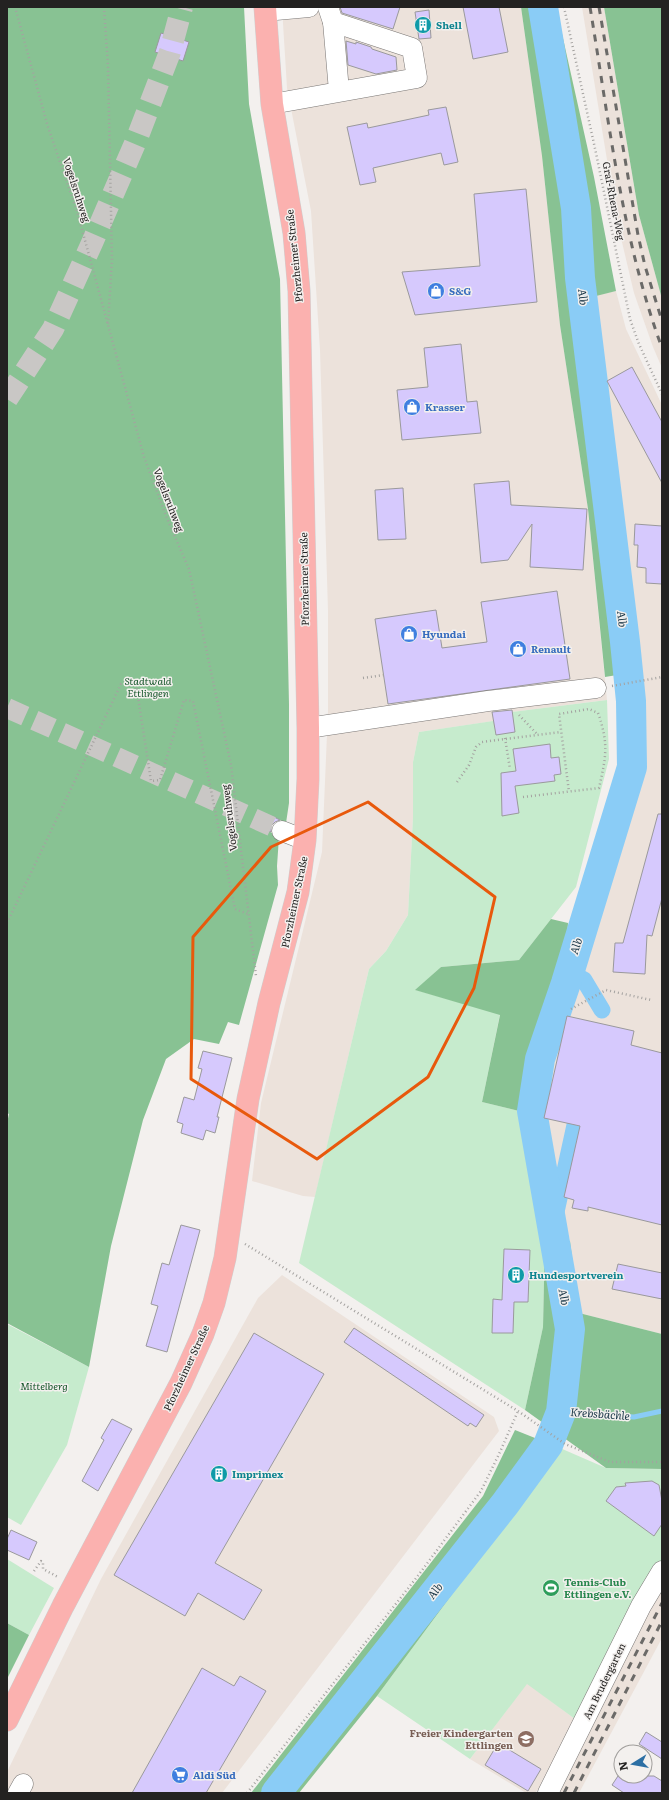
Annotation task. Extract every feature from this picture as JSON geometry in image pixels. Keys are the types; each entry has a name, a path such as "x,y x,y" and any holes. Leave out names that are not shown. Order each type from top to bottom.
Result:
{"main road":[{"name":"Pforzheimer Straße","path":"7,1720 63,1606 181,1383 203,1334 214,1304 225,1258 248,1099 269,1003 298,892 305,840 308,779 301,359 297,264 294,233 272,104 265,9"}],"lane":[{"path":"265,9 309,7"},
{"path":"272,104 340,92 417,78 412,48 331,15 340,92"},
{"path":"308,728 514,698 596,688"},
{"path":"282,831 305,840"},
{"name":"Am Brudergarten","path":"548,1793 641,1606 662,1571"}],"path":[{"name":"Vogelsruhweg","path":"15,7 48,127 77,211 144,457 166,516 189,569 231,765 258,997 269,1003"},
{"path":"104,7 108,66 112,260 108,327"},
{"name":"Graf-Rhena-Weg","path":"564,7 630,320 639,344 662,394"},
{"path":"362,678 384,675"},
{"path":"621,684 662,677"},
{"path":"7,924 121,684 136,684 151,781 160,780 184,700 193,701 235,909 248,914"},
{"path":"514,698 519,716 538,735"},
{"path":"524,798 569,792 599,788 606,758 604,732 598,713 589,709 559,714 569,792"},
{"path":"457,782 469,765 476,747 482,742 561,732"},
{"path":"506,738 510,768"},
{"path":"571,1009 606,990 652,1000"},
{"path":"241,1242 518,1411 565,1444 610,1462 662,1462"},
{"path":"247,1793 417,1577 481,1491 518,1411"},
{"path":"34,1571 41,1561 43,1569 59,1578"}],"highlighted area":[{"path":"368,802 495,897 474,988 428,1077 317,1159 191,1079 193,937 271,847"}],"shaded area":[{"path":"282,7 521,7 542,156 560,325 588,509 607,700 512,712 494,721 419,732 413,762 413,817 408,915 386,951 369,969 315,1197 303,1196 252,1181 261,1103 322,852 328,711 328,611 320,350 311,211 287,88"},
{"path":"582,7 604,7 639,215 662,299 662,368 634,293 617,221"},
{"path":"616,291 626,329 662,405 662,1334 579,1313 570,1241 566,1225 557,1224 537,1116 561,1013 643,769 641,671 596,295"},
{"path":"282,1275 494,1417 499,1431 222,1793 7,1793 7,1772 101,1579 258,1298"},
{"path":"662,1582 662,1638 579,1793 554,1793"},
{"name":"Freier Kindergarten Ettlingen","path":"527,1683 575,1719 551,1775 535,1793 526,1793 470,1759"}],"green space":[{"name":"Stadtwald Ettlingen","path":"7,7 244,7 249,104 280,279 289,704 289,803 286,823 272,816 265,829 279,837 277,866 278,885 239,1025 228,1022 219,1044 194,1039 166,1059 143,1120 111,1246 89,1367 7,1323 7,1123 9,1114 7,1113"},
{"path":"521,7 556,7 594,177 616,291 596,296 641,671 605,677 588,509 560,325 542,156"},
{"path":"604,7 662,7 662,299 639,215"},
{"path":"607,700 609,759 576,887 519,960 441,967 416,990 500,1014 482,1102 523,1112 534,1167 545,1236 543,1327 525,1410 299,1263 369,969 386,951 408,915 413,817 413,762 419,732 493,721 512,712"},
{"path":"551,919 568,923 566,957 538,1044 523,1112 482,1102 500,1015 415,990 441,967 519,960"},
{"path":"545,1236 570,1241 579,1313 662,1334 662,1469 606,1468 525,1410 543,1327"},
{"name":"Mittelberg","path":"7,1324 89,1367 67,1445 21,1525 7,1517"},
{"path":"515,1430 560,1448 377,1696 299,1793 251,1793 483,1496"},
{"name":"Tennis-Club Ettlingen e.V.","path":"560,1448 606,1468 662,1469 662,1561 575,1719 527,1684 470,1759 377,1696"},
{"path":"7,1559 54,1588 29,1635 7,1623"},
{"path":"7,1623 29,1635 7,1679"}],"building":[{"path":"340,7 400,7 393,29 342,13"},
{"path":"463,7 499,7 508,52 473,59"},
{"name":"Shell","path":"429,10 431,38 419,39 415,12"},
{"path":"161,33 189,42 183,61 155,52"},
{"path":"346,41 356,44 356,42 396,57 397,70 376,74 348,65"},
{"path":"446,107 458,162 444,165 441,153 373,168 376,182 360,185 347,127 367,123 368,128 429,115 428,110"},
{"path":"526,189 537,302 415,315 402,272 480,266 474,194"},
{"path":"461,344 467,402 477,401 481,433 402,440 397,390 428,387 424,348"},
{"path":"632,367 662,422 662,483 607,381"},
{"path":"509,481 511,505 587,509 583,570 530,567 532,524 508,560 481,563 474,484"},
{"path":"403,488 406,539 378,540 375,490"},
{"path":"635,524 662,526 662,584 646,583 646,568 637,567 638,545 634,545"},
{"name":"Renault","path":"557,591 570,679 388,704 375,619 436,610 442,648 487,642 481,602"},
{"path":"512,710 515,732 496,735 492,712"},
{"path":"550,744 551,758 559,757 561,774 554,775 555,781 515,786 519,813 502,816 501,773 516,771 513,749"},
{"path":"658,814 662,814 662,898 652,936 647,935 645,974 613,972 615,943 623,943"},
{"path":"272,816 280,820 271,826 271,832 265,829"},
{"path":"567,1016 634,1031 631,1045 662,1053 662,1225 588,1207 588,1211 572,1208 574,1200 564,1197 580,1126 544,1118"},
{"path":"203,1051 232,1058 217,1117 219,1117 215,1133 206,1130 203,1140 181,1133 183,1124 177,1122 184,1097 194,1100 202,1069 198,1068"},
{"path":"181,1225 200,1230 167,1352 146,1346 158,1306 151,1304 162,1263 169,1265"},
{"name":"Hundesportverein","path":"504,1249 530,1250 528,1302 514,1302 513,1333 492,1333 493,1299 502,1300"},
{"path":"618,1264 662,1273 662,1299 612,1289"},
{"path":"354,1328 484,1415 476,1427 470,1423 468,1426 344,1342"},
{"name":"Imprimex","path":"254,1333 324,1374 215,1563 262,1590 244,1620 198,1593 185,1616 114,1575"},
{"path":"112,1419 132,1429 98,1491 82,1481 104,1440 101,1438"},
{"path":"652,1481 659,1485 662,1501 662,1524 654,1536 606,1501 616,1487 626,1486 625,1483"},
{"path":"11,1530 37,1542 29,1560 7,1550 7,1539"},
{"path":"202,1668 234,1686 240,1676 266,1691 206,1793 132,1793"},
{"path":"646,1732 662,1742 662,1759 653,1753 653,1744 639,1744"},
{"path":"498,1743 541,1769 528,1791 485,1765"},
{"path":"654,1776 662,1781 662,1793 624,1793 612,1785 613,1784 653,1784"}],"waterway":[{"name":"Alb","path":"276,1793 505,1504 548,1445 561,1412 570,1329 532,1111 540,1059 566,983 632,767 631,701 580,278 576,208 543,7"},
{"path":"569,972 584,980 602,1010"},
{"path":"550,1216 556,1212 575,1125"},
{"name":"Krebsbächle","path":"561,1412 634,1417 662,1411"}],"tunnel":[{"path":"7,399 53,329 92,243 136,141 170,52 182,7"},
{"path":"7,708 282,831"}],"railway":[{"path":"590,7 618,179 627,222 648,307 662,348"},
{"path":"599,7 638,235 645,266 662,321"},
{"path":"564,1793 662,1603"},
{"path":"574,1793 662,1621"}],"place":[{"name":"Shell","path":"423,25"},
{"name":"S&G","path":"436,291"},
{"name":"Krasser","path":"412,407"},
{"name":"Hyundai","path":"409,634"},
{"name":"Renault","path":"518,649"},
{"name":"Hundesportverein","path":"516,1275"},
{"name":"Imprimex","path":"219,1474"},
{"name":"Tennis-Club Ettlingen e.V.","path":"551,1588"},
{"name":"Freier Kindergarten Ettlingen","path":"526,1739"},
{"name":"Aldi Süd","path":"180,1775"}]}
